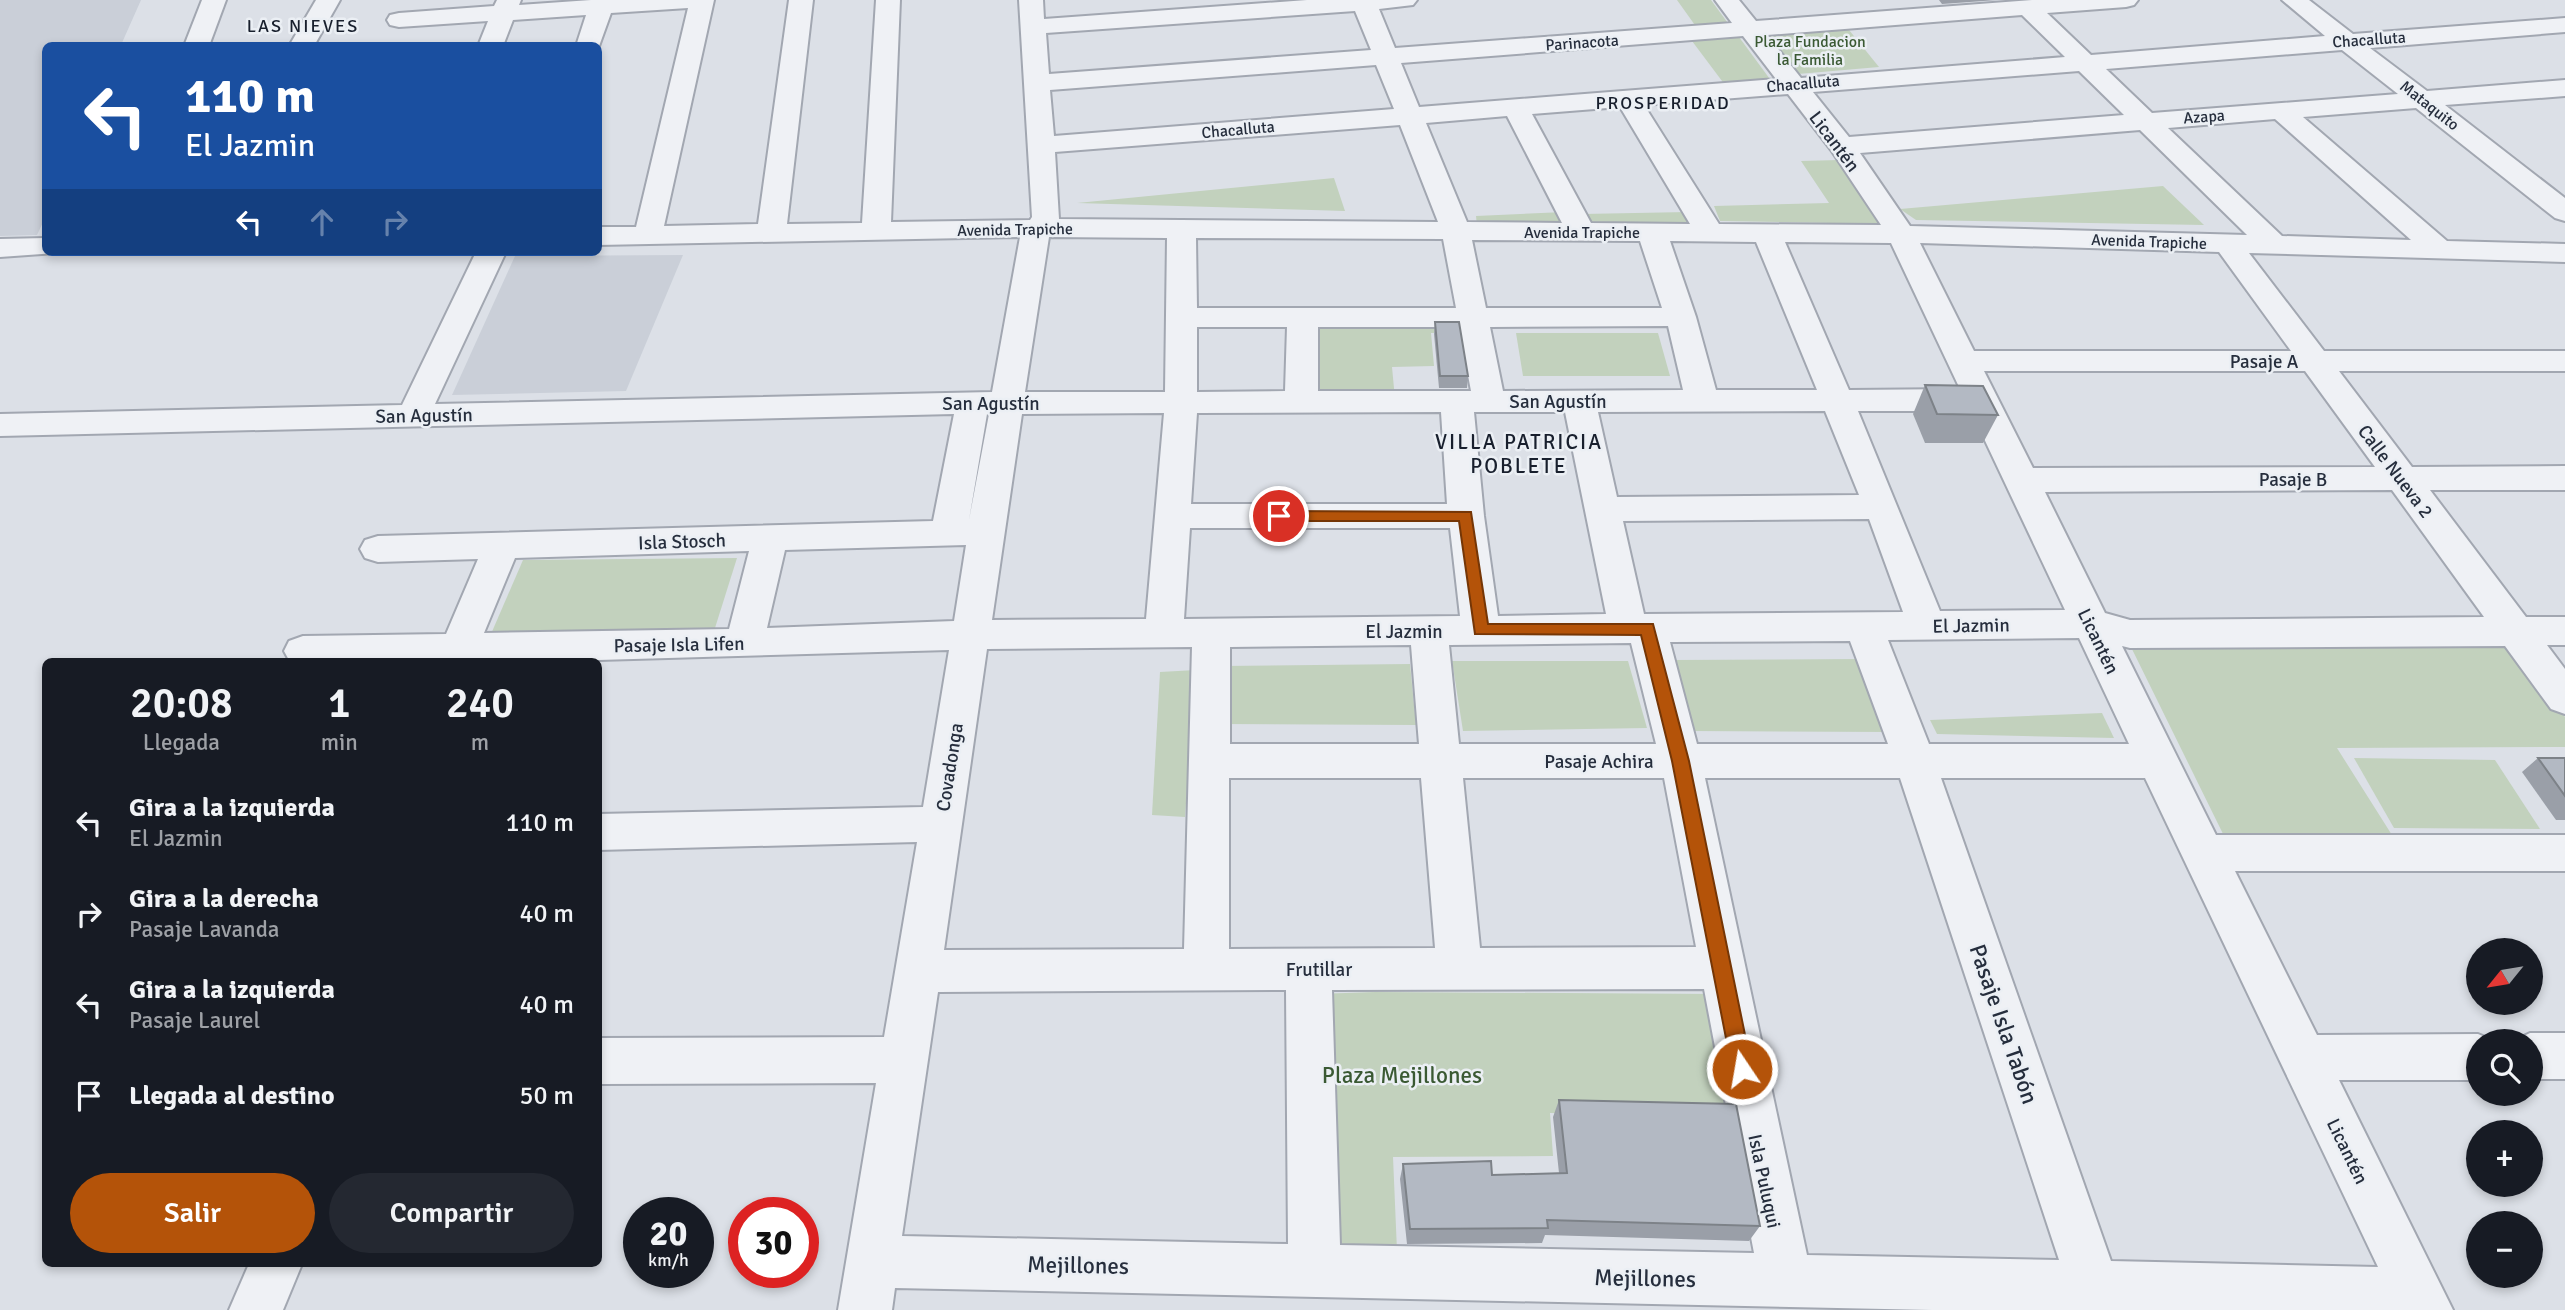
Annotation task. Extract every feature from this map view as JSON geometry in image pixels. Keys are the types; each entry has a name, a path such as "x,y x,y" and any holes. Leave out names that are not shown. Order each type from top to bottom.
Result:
{"street":[{"path":"198,42 214,0"},
{"path":"303,42 328,0"},
{"path":"399,19 507,7 700,0 648,235"},
{"path":"771,233 802,0"},
{"path":"876,231 888,0"},
{"name":"Covadonga","path":"868,1286 970,635 968,533 989,403 1032,241 1042,228 1047,206 1031,0"},
{"path":"1033,26 1405,0"},
{"name":"Licantén","path":"1727,0 1842,146 1901,234 2201,853 2423,1302"},
{"name":"Parinacota","path":"1037,83 2126,0"},
{"name":"Mataquito","path":"2294,0 2565,212"},
{"path":"1364,1 1457,231 1473,317 1473,400 1466,516 1481,630"},
{"path":"589,42 602,3"},
{"path":"492,42 507,7"},
{"path":"2028,8 2274,245"},
{"name":"Chacalluta","path":"1042,145 2565,25"},
{"name":"Azapa","path":"1842,146 2424,100 2558,93"},
{"path":"1627,99 1710,233"},
{"path":"1515,107 1581,232"},
{"path":"2281,111 2439,249"},
{"name":"Avenida Trapiche","path":"602,236 1042,228 1901,234 2565,253"},
{"path":"1164,633 1181,402 1182,229"},
{"path":"1652,232 1681,317 1702,401"},
{"path":"1767,233 1882,507 1927,626"},
{"name":"Calle Nueva 2","path":"2227,243 2565,698"},
{"path":"0,248 42,247"},
{"path":"414,415 489,256"},
{"path":"1181,318 1681,317"},
{"path":"1301,402 1303,318"},
{"name":"Pasaje A","path":"1963,361 2565,361"},
{"name":"San Agustín","path":"0,425 989,403 1982,400"},
{"name":"Isla Puluqui","path":"1579,401 1603,509 1681,761 1786,1281"},
{"name":"Pasaje B","path":"2021,480 2565,478"},
{"path":"1603,509 1882,507"},
{"path":"1172,516 1466,516"},
{"name":"Isla Stosch","path":"378,549 968,533"},
{"path":"744,643 771,538"},
{"path":"459,648 502,546"},
{"name":"El Jazmin","path":"970,635 2091,624 2130,634 2565,631"},
{"name":"Pasaje Isla Tabón","path":"1864,626 1915,761 2094,1287"},
{"path":"1429,631 1459,969"},
{"path":"1206,970 1211,632"},
{"name":"Pasaje Isla Lifen","path":"303,651 744,643 970,635"},
{"name":"Pasaje Achira","path":"1209,761 2157,761"},
{"path":"602,832 940,824"},
{"path":"2201,853 2565,853"},
{"name":"Frutillar","path":"917,971 1721,968"},
{"path":"1309,969 1314,1270"},
{"path":"2303,1058 2466,1056"},
{"path":"2543,1056 2565,1056"},
{"path":"602,1061 904,1060"},
{"path":"256,1310 275,1267"},
{"name":"Mejillones","path":"868,1286 1314,1270 2094,1287 2423,1302"}],"shaded area":[{"path":"0,0 141,0 122,42 42,42 42,224 37,235 0,236"},
{"path":"683,255 626,391 452,395 515,256"}],"green space":[{"path":"1677,0 1711,0 1730,26 1697,28"},
{"name":"Plaza Fundacion la Familia","path":"1845,25 1879,67 1798,74 1764,30"},
{"path":"1736,33 1775,86 1728,89 1689,37"},
{"path":"1839,160 1882,224 1720,221 1714,206 1829,203 1801,161"},
{"path":"1334,178 1345,211 1077,203"},
{"path":"2163,186 2204,225 1916,220 1900,209"},
{"path":"1564,212 1568,225 1477,226 1476,216"},
{"path":"1688,212 1697,225 1588,225 1582,214"},
{"path":"1472,318 1473,332 1431,333 1434,366 1392,367 1395,399 1304,400 1305,320"},
{"path":"1516,333 1658,333 1670,376 1523,376"},
{"path":"737,558 715,628 491,634 523,560"},
{"path":"2512,637 2565,717 2565,747 2337,748 2397,843 2227,842 2129,643"},
{"path":"1863,659 1891,732 1689,731 1672,660"},
{"path":"1452,661 1628,661 1647,728 1463,731"},
{"path":"1410,664 1416,725 1221,724 1222,666"},
{"path":"1196,670 1185,817 1152,815 1160,672"},
{"path":"2102,713 2114,738 1937,734 1930,720"},
{"path":"2354,758 2495,760 2540,829 2394,828"},
{"name":"Plaza Mejillones","path":"1316,994 1718,994 1739,1118 1550,1113 1553,1156 1393,1157 1397,1251 1322,1250"}],"building":[{"path":"1435,322 1459,322 1468,376 1440,376"},
{"path":"1925,385 1983,386 1998,415 1937,414"},
{"path":"2538,758 2565,758 2565,796"},
{"path":"1559,1100 1736,1104 1760,1226 1547,1220 1548,1228 1410,1229 1403,1164 1491,1161 1492,1175 1567,1173"}],"district":[{"name":"LAS NIEVES","path":"303,26"},
{"name":"PROSPERIDAD","path":"1663,103"},
{"name":"VILLA PATRICIA POBLETE","path":"1519,454"}],"route":[{"path":"1279,516 1466,516 1481,630 1647,629 1681,761 1742,1069"}]}
